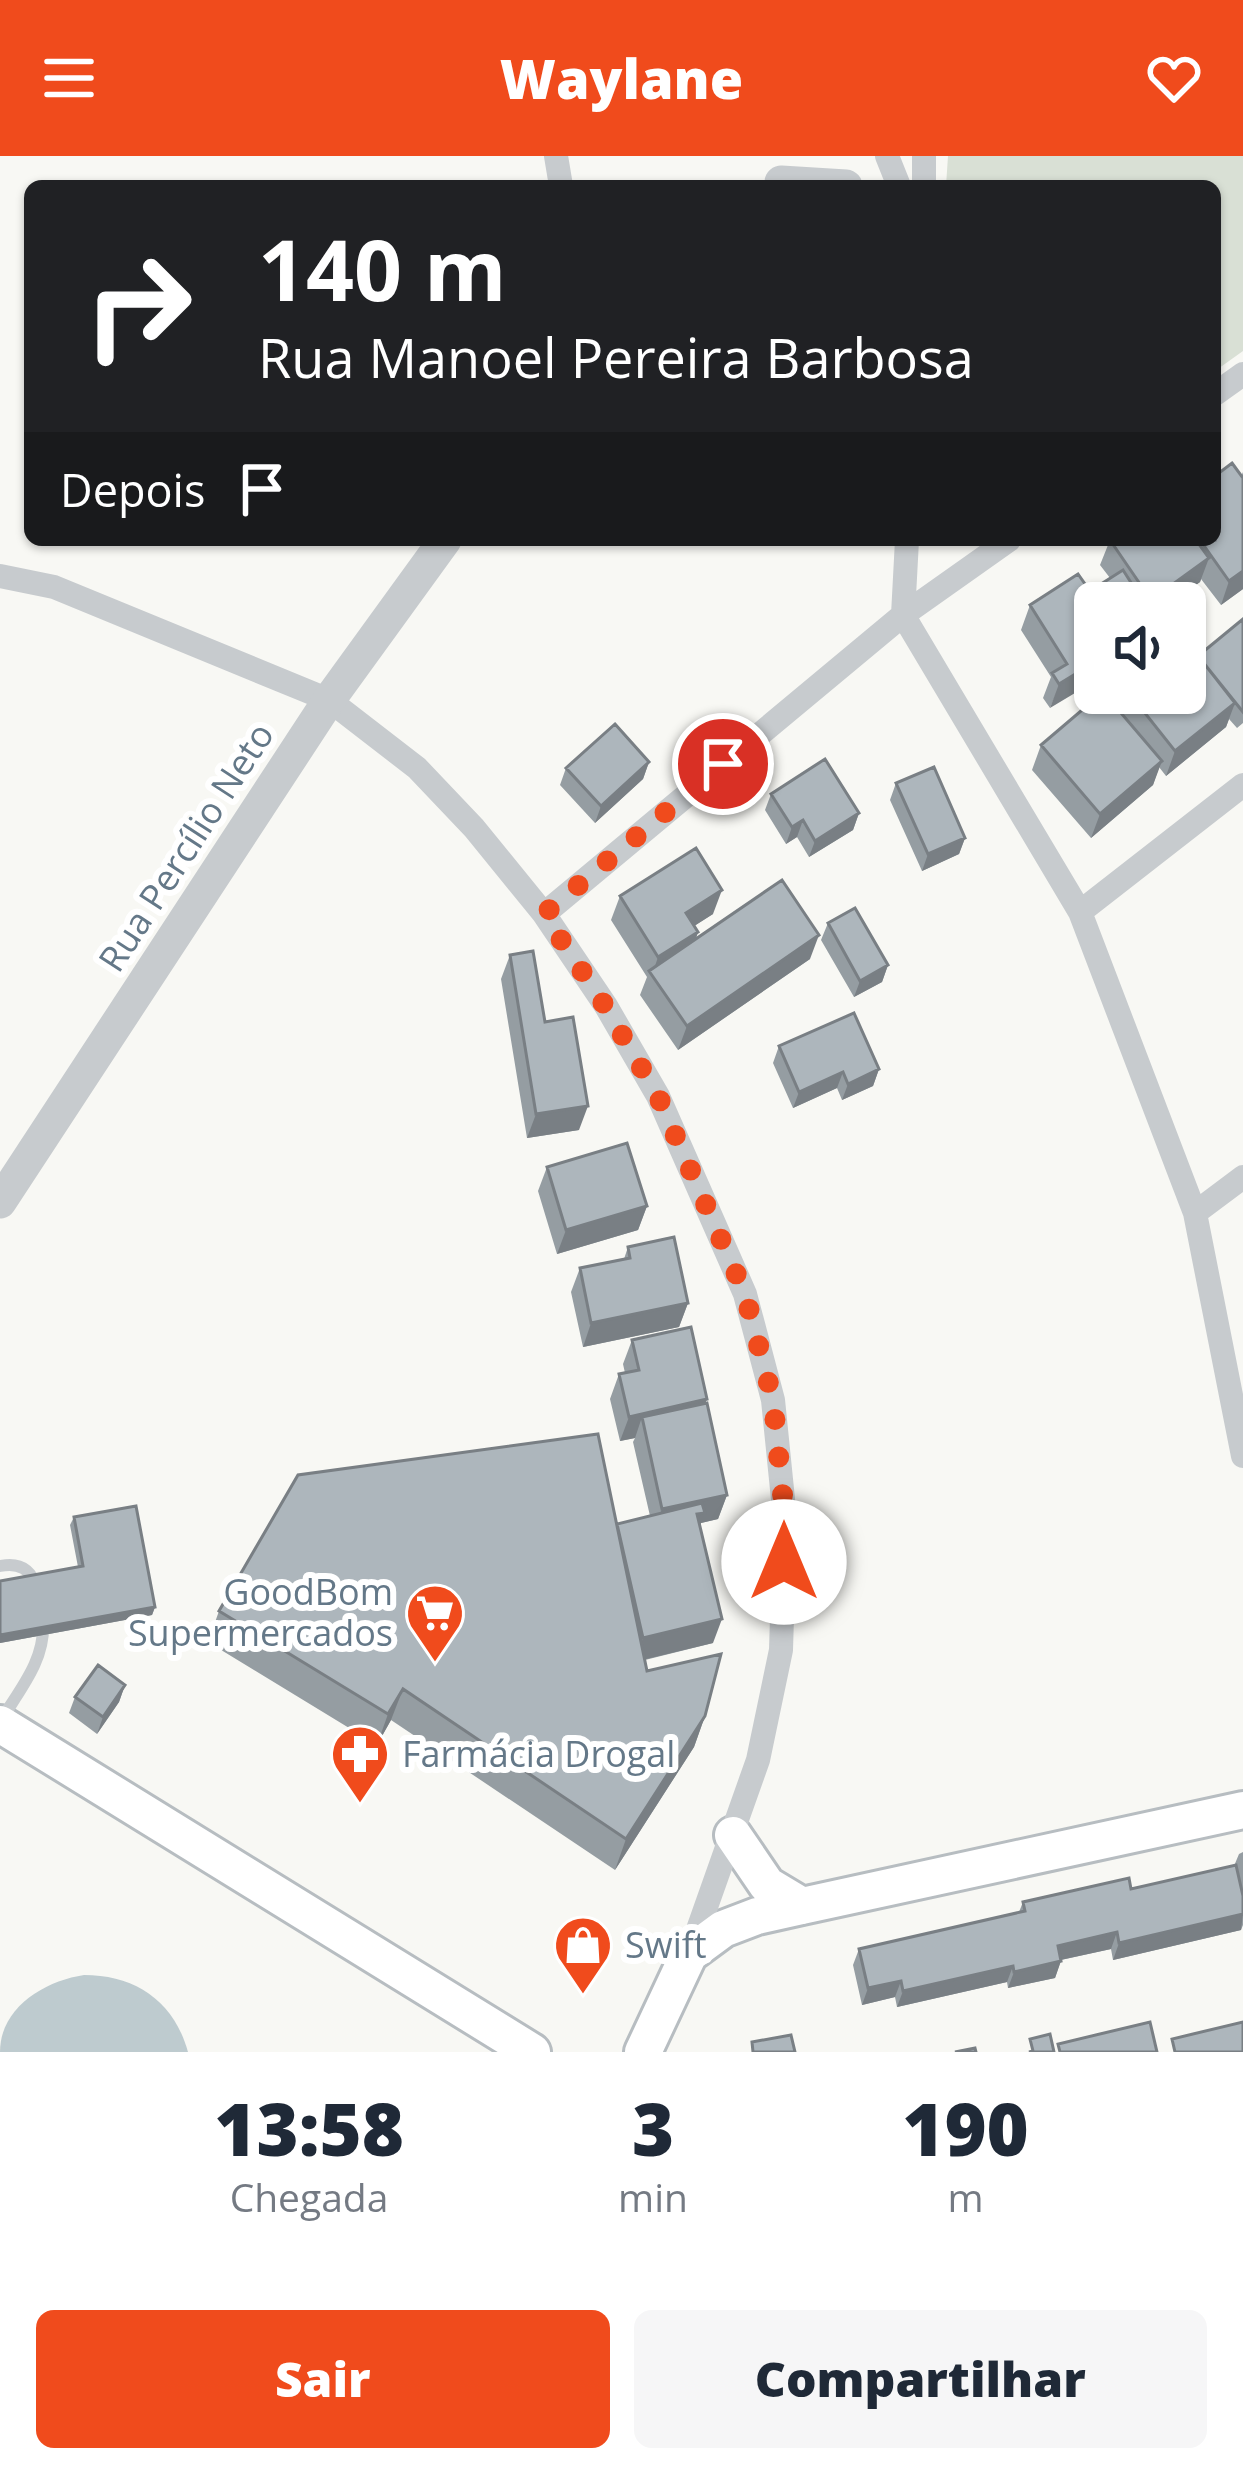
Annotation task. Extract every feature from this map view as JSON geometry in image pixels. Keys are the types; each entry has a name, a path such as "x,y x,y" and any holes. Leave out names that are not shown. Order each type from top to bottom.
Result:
{"main road":[{"path":"0,1723 532,2052"},
{"path":"643,2052 689,1954 722,1929 757,1916 1243,1810"},
{"path":"733,1835 767,1885 802,1906"}],"street":[{"path":"783,180 815,156"},
{"name":"Rua Percílio Neto","path":"0,1202 329,700 442,546"},
{"path":"907,546 903,615 1081,912 1195,1213 1243,1456"},
{"path":"544,914 903,615 1001,546"},
{"path":"0,576 54,587 329,700 417,768 474,828 544,914 658,1096 745,1294 773,1400 785,1519 782,1650 758,1760 689,1954"},
{"path":"1081,912 1243,785"},
{"path":"1195,1213 1243,1177"}],"lane":[{"path":"0,1566 20,1565 30,1572 44,1634 32,1670 0,1723"}],"shaded area":[{"path":"948,156 1243,156 1243,351 1221,367 1221,180 946,180"},
{"path":"84,1975 120,1980 150,1994 173,2018 188,2052 0,2052 2,2036 16,2009 54,1983"}],"building":[{"path":"1232,463 1243,478 1243,571 1229,581 1204,546 1221,546 1221,471"},
{"path":"1114,546 1200,546 1209,558 1176,582 1139,582"},
{"path":"1123,570 1131,582 1104,582"},
{"path":"1078,574 1084,582 1074,582 1074,675 1059,684 1052,673 1067,664 1030,605"},
{"path":"1243,619 1243,712 1206,666 1206,649"},
{"path":"1206,666 1235,703 1175,751 1146,714 1206,714"},
{"path":"1077,714 1122,714 1162,761 1100,814 1041,745"},
{"path":"615,724 649,762 601,806 566,768"},
{"path":"825,759 859,813 815,841 803,820 792,827 771,794"},
{"path":"934,767 965,838 928,854 896,783"},
{"path":"696,848 722,890 686,913 698,932 658,957 620,896"},
{"path":"782,880 819,935 687,1026 649,971"},
{"path":"855,908 888,965 860,981 828,923"},
{"path":"533,951 545,1022 573,1017 588,1106 536,1114 510,955"},
{"path":"854,1013 879,1069 848,1084 843,1072 799,1092 779,1046"},
{"path":"627,1143 647,1206 566,1230 547,1167"},
{"path":"674,1237 688,1303 591,1323 580,1268 630,1258 628,1247"},
{"path":"691,1327 707,1399 629,1417 619,1374 639,1370 632,1340"},
{"path":"707,1403 727,1495 662,1509 642,1417"},
{"name":"GoodBom Supermercados","path":"598,1434 647,1671 721,1654 705,1716 626,1839 403,1689 388,1714 219,1611 298,1475"},
{"path":"702,1503 705,1513 697,1514 722,1619 643,1638 617,1524"},
{"path":"136,1506 155,1607 0,1635 0,1581 83,1566 74,1517"},
{"path":"98,1665 125,1685 103,1717 75,1697"},
{"path":"1236,1865 1243,1914 1119,1943 1117,1932 1058,1946 1061,1961 1014,1972 1013,1966 903,1991 901,1981 868,1988 859,1949 1025,1911 1023,1902 1129,1878 1131,1889"},
{"path":"1150,2022 1157,2052 1060,2052 1058,2044"},
{"path":"1243,2022 1243,2052 1175,2052 1172,2039"},
{"path":"1050,2034 1054,2052 1029,2052 1033,2051 1030,2039"},
{"path":"791,2035 795,2052 753,2052 752,2042"}],"place":[{"name":"GoodBom Supermercados","path":"435,1664"},
{"name":"Farmácia Drogal","path":"360,1805"},
{"name":"Swift","path":"583,1996"}],"route":[{"path":"723,764 544,914 658,1096 745,1294 773,1400 785,1519 784,1562"}]}
